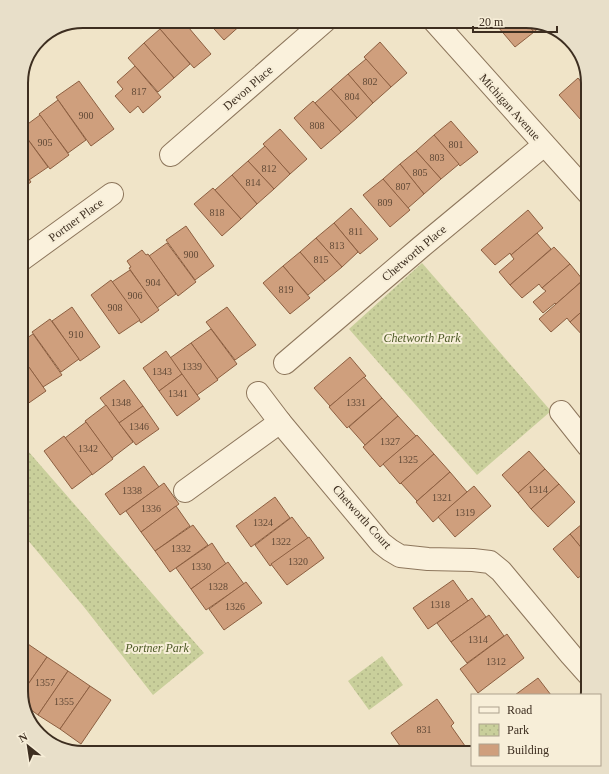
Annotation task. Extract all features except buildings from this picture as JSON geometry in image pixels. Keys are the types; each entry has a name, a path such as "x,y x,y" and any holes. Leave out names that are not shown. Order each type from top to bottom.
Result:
{"street":[{"name":"Devon Place","path":"171,155 317,28"},
{"name":"Michigan Avenue","path":"440,28 581,185"},
{"name":"Chetworth Place","path":"285,363 544,145"},
{"name":"Portner Place","path":"28,255 112,194"},
{"name":"Chetworth Court","path":"258,393 280,422 376,537 390,550 400,556 490,562 501,571 581,666"},
{"path":"560,412 581,438"},
{"path":"185,491 280,422"}],"green space":[{"name":"Chetworth Park","path":"422,263 551,411 477,475 349,329"},
{"name":"Portner Park","path":"28,451 204,653 153,695 84,607 28,540"},
{"path":"382,656 403,685 369,710 348,681"}]}
